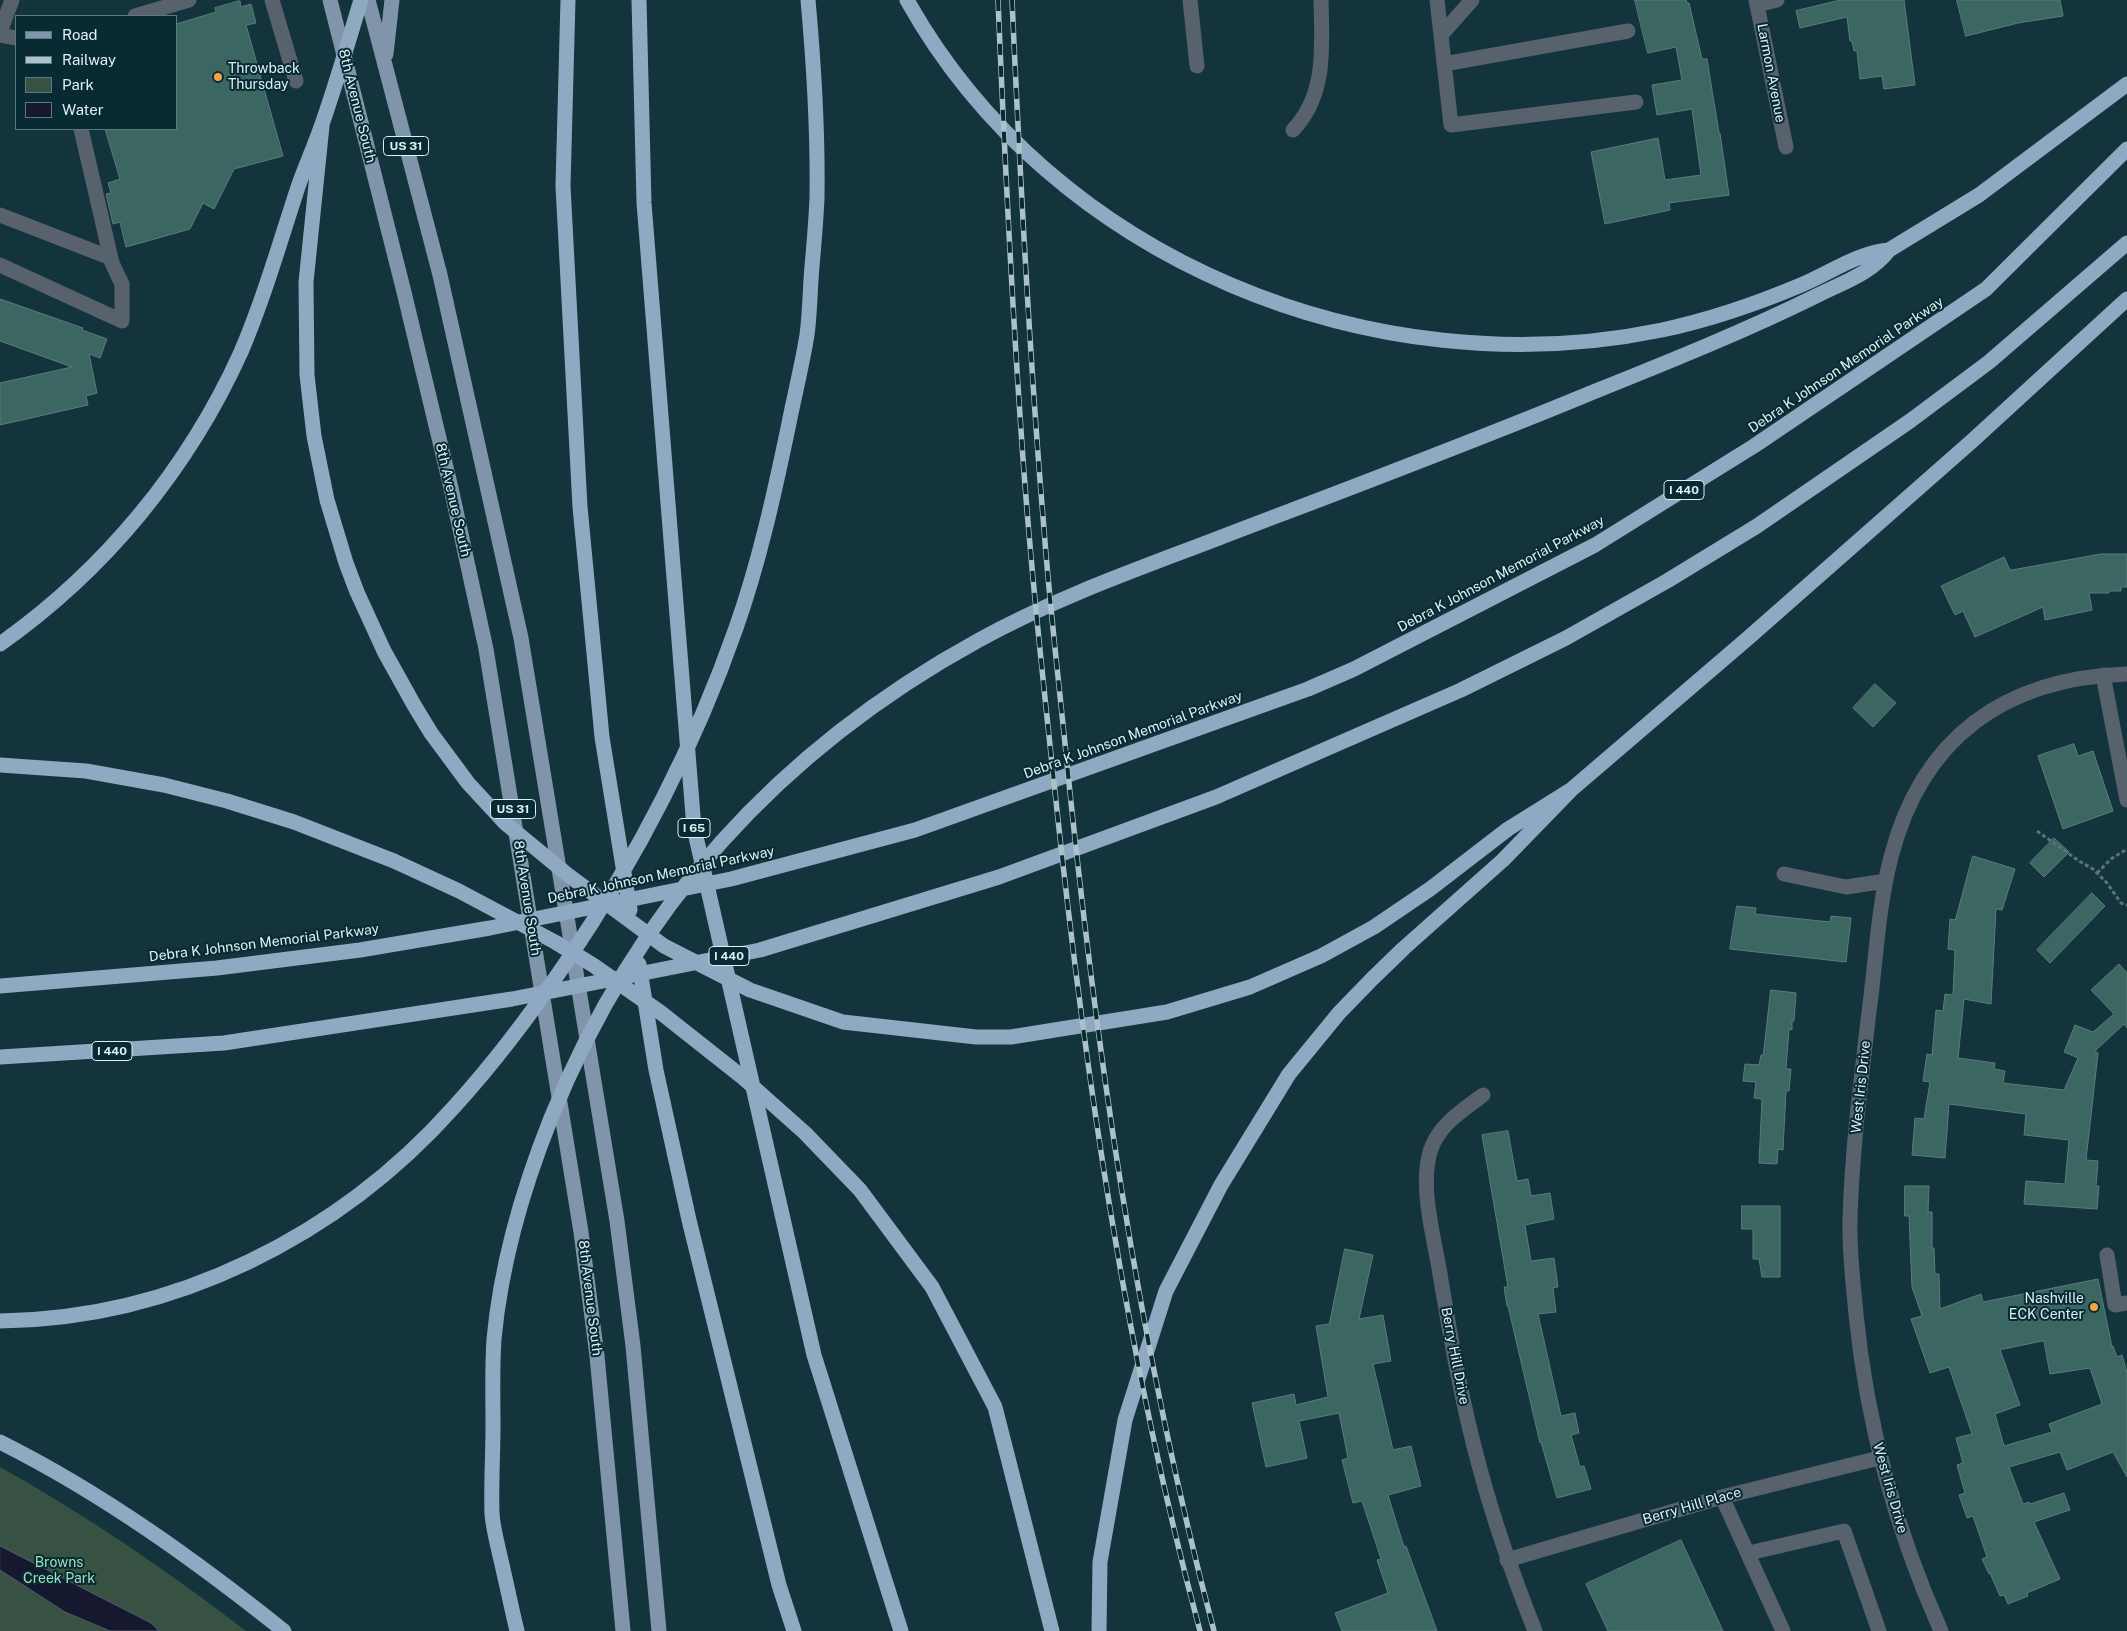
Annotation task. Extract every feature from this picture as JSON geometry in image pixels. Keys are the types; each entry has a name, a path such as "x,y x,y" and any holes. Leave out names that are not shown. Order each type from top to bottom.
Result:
{"highway":[{"path":"0,644 43,612 93,567 156,497 191,444 227,379 253,322 274,266 299,186 322,126 360,0"},
{"path":"568,0 563,186 580,507 602,737 656,1070 684,1201 779,1585 794,1631"},
{"name":"I 65","path":"638,0 644,203 694,828 814,1355 901,1631"},
{"path":"0,1321 42,1319 89,1313 181,1291 228,1273 276,1250 321,1222 364,1191 453,1109 502,1049 556,976 609,897 675,776 714,689 740,615 769,516 807,333 817,198 814,73 808,0"},
{"path":"907,0 919,21 966,86 1027,153 1072,191 1114,221 1199,270 1247,292 1287,307 1342,324 1385,333 1484,345 1589,342 1676,327 1759,302 1862,255 1889,250 1979,195 2127,84"},
{"path":"322,126 308,255 305,313 308,385 320,468 341,547 371,623 414,705 468,783 505,823 568,875 664,946 750,990 843,1022 976,1037 1011,1037 1167,1012 1250,987 1328,952 1374,927 1470,860 1508,829 1572,790"},
{"name":"Debra K Johnson Memorial Parkway","path":"0,986 217,968 360,950 490,928 731,879 915,830 1308,689 1354,669 1586,550 1754,446 1986,289 2127,149"},
{"name":"I 440","path":"0,1057 224,1044 512,999 760,950 999,877 1216,797 1461,690 1566,638 1667,581 1757,526 1917,416 1989,362 2127,243"},
{"path":"517,1631 492,1518 494,1343 502,1287 520,1208 537,1155 566,1080 598,1015 643,941 686,884 728,833 774,786 824,742 911,680 1011,623 1089,588 1530,418 1732,335 1804,302 1870,268 1881,261 1889,250"},
{"path":"1099,1631 1100,1562 1124,1420 1166,1291 1220,1186 1289,1074 1340,1014 1397,954 1503,860 1572,790 1760,628 1972,441 2127,299"},
{"path":"0,765 113,775 164,784 226,801 328,834 394,861 459,890 555,942 593,965 660,1012 741,1076 805,1132 860,1190 932,1287 995,1407 1052,1631"},
{"path":"0,1442 40,1462 124,1513 210,1574 284,1631"}],"main road":[{"name":"8th Avenue South","path":"330,0 403,288 451,488 486,649 581,1232 597,1356 623,1631"},
{"name":"US 31","path":"368,0 440,275 526,666 617,1221 633,1346 659,1631"},
{"path":"385,62 392,0"}],"street":[{"path":"12,0 0,34 15,38"},
{"path":"138,15 189,0"},
{"path":"272,0 296,80"},
{"path":"1190,0 1197,66"},
{"path":"1293,130 1306,114 1317,88 1320,73 1321,0"},
{"path":"1437,0 1451,125 1636,102"},
{"path":"1441,35 1472,0"},
{"path":"1757,2 1777,0"},
{"name":"Larmon Avenue","path":"1757,2 1786,146"},
{"path":"1444,64 1628,31"},
{"path":"0,265 122,321 122,284 111,258 81,130"},
{"path":"0,214 111,258"},
{"name":"West Iris Drive","path":"1941,1631 1923,1590 1879,1458 1860,1351 1853,1286 1850,1219 1854,1144 1886,881 1897,837 1915,792 1932,766 1962,733 1990,711 2022,694 2066,681 2103,675 2127,674"},
{"path":"2103,675 2127,800"},
{"path":"1784,874 1846,887 1886,881"},
{"name":"Berry Hill Drive","path":"1483,1095 1454,1117 1439,1134 1430,1152 1426,1179 1438,1264 1468,1421 1480,1470 1507,1560 1535,1631"},
{"path":"2107,1255 2115,1305 2127,1303"},
{"name":"Berry Hill Place","path":"1507,1560 1722,1497 1879,1458"},
{"path":"1722,1497 1784,1631"},
{"path":"1749,1553 1844,1531 1879,1631"}],"path":[{"path":"2037,831 2097,872 2120,902 2127,905"},
{"path":"2097,872 2110,859 2127,849"}],"green space":[{"name":"Browns Creek Park","path":"0,1467 64,1504 126,1544 246,1631 0,1631"}],"water":[{"path":"0,1546 151,1623 159,1631 110,1631 65,1612 0,1570"}],"building":[{"path":"1635,0 1686,0 1689,3 1702,59 1707,59 1729,195 1669,203 1670,210 1605,224 1591,152 1658,138 1665,180 1701,175 1692,109 1657,115 1652,85 1682,80 1676,47 1648,53"},
{"path":"1841,0 1904,0 1915,85 1884,89 1882,76 1860,79 1857,51 1854,51 1852,41 1850,41 1847,17 1800,28 1796,11"},
{"path":"1957,0 2060,0 2063,16 2018,23 1966,36"},
{"name":"Throwback Thursday","path":"240,1 241,7 251,4 256,23 246,25 283,156 234,169 214,209 203,203 190,229 126,247 120,222 113,224 106,194 111,193 108,183 120,179 105,130 178,130 178,23 216,12 215,8"},
{"path":"0,299 83,328 82,330 107,339 100,358 89,354 97,393 86,396 88,405 0,425 0,383 72,367 0,341"},
{"path":"2101,554 2127,554 2127,587 2121,587 2121,591 2109,591 2109,593 2089,593 2092,610 2045,620 2043,607 1975,637 1963,611 1955,615 1941,586 2004,557 2010,570"},
{"path":"1875,684 1896,703 1873,727 1853,708"},
{"path":"2074,744 2078,756 2093,751 2113,811 2063,829 2038,756"},
{"path":"2054,838 2069,852 2044,877 2030,863"},
{"path":"1973,856 2015,869 2002,910 1996,909 1991,1004 1964,999 1958,1058 1995,1063 1994,1069 2005,1071 2003,1083 2064,1090 2078,1058 2064,1052 2075,1025 2093,1032 2114,1014 2091,990 2119,964 2127,973 2127,1028 2124,1024 2095,1051 2098,1053 2086,1160 2098,1161 2096,1186 2099,1186 2097,1209 2024,1204 2026,1181 2065,1184 2069,1140 2024,1135 2026,1114 1949,1104 1945,1158 1912,1155 1915,1118 1924,1119 1930,1082 1923,1081 1927,1054 1932,1055 1936,1010 1943,1011 1945,994 1953,995 1955,950 1948,949 1950,919 1955,920"},
{"path":"2092,893 2105,906 2050,963 2037,950"},
{"path":"1737,906 1756,908 1755,914 1830,922 1831,916 1851,918 1846,962 1730,949"},
{"path":"1771,990 1796,993 1794,1021 1792,1021 1792,1030 1789,1029 1786,1069 1791,1069 1789,1091 1786,1091 1783,1150 1778,1149 1777,1164 1759,1163 1762,1099 1754,1098 1756,1082 1743,1081 1745,1064 1759,1065 1761,1055 1763,1055"},
{"path":"1508,1131 1517,1181 1528,1179 1531,1196 1550,1193 1554,1219 1525,1225 1531,1261 1554,1258 1558,1287 1553,1288 1556,1312 1538,1314 1561,1416 1575,1413 1579,1433 1571,1435 1580,1467 1584,1466 1591,1489 1557,1498 1540,1443 1507,1306 1504,1287 1508,1287 1482,1135"},
{"path":"1905,1186 1929,1186 1928,1212 1932,1212 1932,1248 1934,1248 1935,1274 1939,1274 1940,1309 1981,1294 1983,1302 2098,1279 2112,1347 2117,1357 2122,1355 2127,1372 2127,1477 2113,1452 2067,1470 2060,1452 2009,1467 2023,1504 2029,1502 2030,1504 2064,1493 2070,1510 2034,1522 2060,1579 2027,1593 2028,1596 2008,1604 2004,1595 2000,1596 1982,1559 1987,1557 1973,1516 1967,1518 1959,1495 1965,1493 1957,1465 1963,1463 1956,1438 1972,1434 1949,1367 1930,1373 1911,1319 1922,1316 1912,1287 1909,1216 1905,1216","holes":["2044,1341 2050,1374 2090,1368 2102,1404 2049,1424 2052,1432 2004,1446 1995,1414 2020,1405 2000,1350"]},
{"path":"1742,1206 1780,1206 1780,1277 1762,1277 1759,1259 1753,1259 1753,1229 1742,1229"},
{"path":"1345,1249 1373,1255 1359,1319 1383,1315 1391,1361 1373,1364 1393,1450 1411,1446 1421,1486 1388,1495 1404,1547 1406,1546 1437,1631 1342,1631 1335,1613 1388,1593 1377,1560 1381,1559 1362,1501 1353,1503 1342,1460 1348,1458 1339,1413 1299,1421 1307,1458 1266,1467 1252,1403 1294,1394 1296,1405 1328,1397 1316,1326 1329,1324"},
{"path":"1681,1540 1723,1631 1608,1631 1586,1584"}],"railway":[{"path":"998,0 1017,376 1028,521 1055,792 1080,1004 1111,1214 1150,1424 1200,1631"},
{"path":"1012,0 1025,264 1046,555 1089,960 1121,1186 1140,1298 1186,1521 1214,1631"}],"place":[{"name":"Throwback Thursday","path":"218,77"},
{"name":"Nashville ECK Center","path":"2094,1307"}]}
